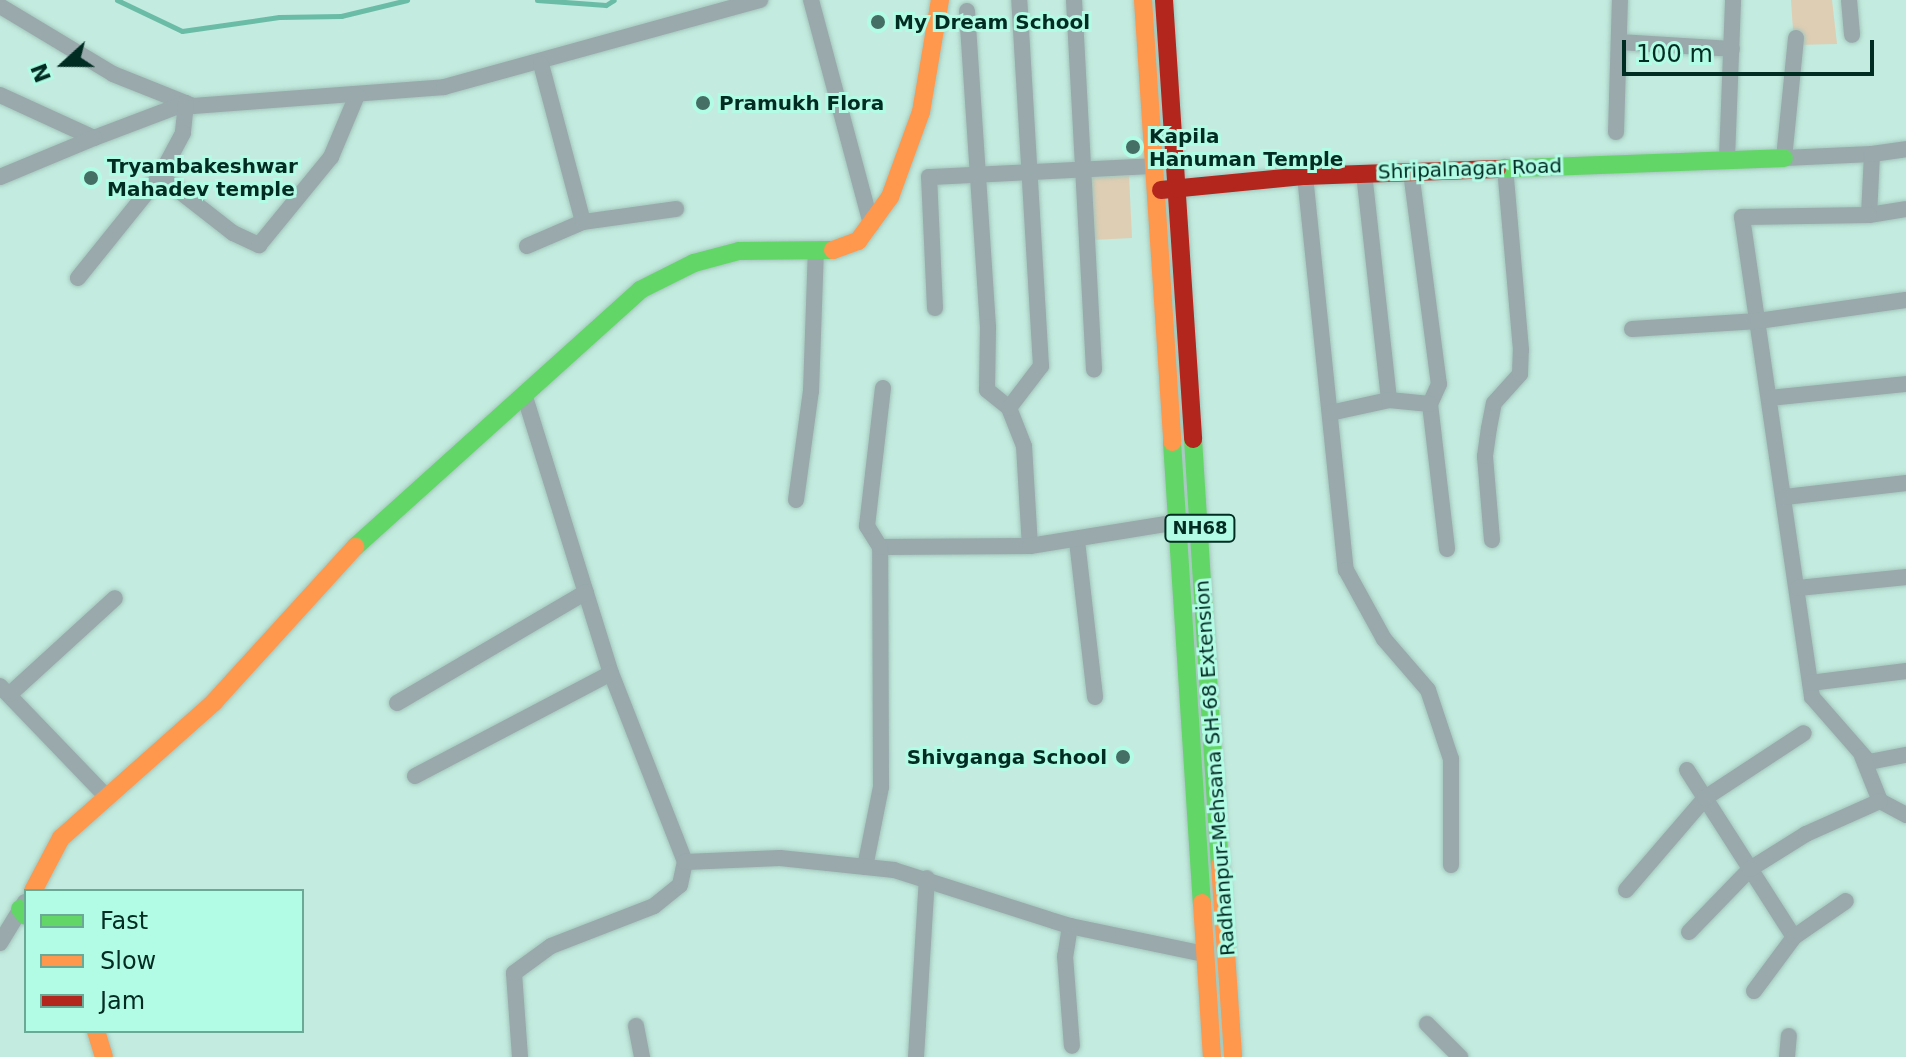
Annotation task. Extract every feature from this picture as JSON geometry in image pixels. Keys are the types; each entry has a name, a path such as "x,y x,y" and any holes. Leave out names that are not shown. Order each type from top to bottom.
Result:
{"main road":[{"path":"34,889 61,838 214,702 358,543 640,290 694,263 739,251 834,250 858,241 890,197 921,112 940,0"},
{"name":"NH68","path":"1143,0 1212,1057"},
{"name":"Radhanpur-Mehsana SH-68 Extension","path":"1164,0 1233,1057"},
{"name":"Shripalnagar Road","path":"1156,190 1305,176 1784,158"},
{"path":"97,1033 104,1057"}],"street":[{"path":"0,177 186,103 357,95 444,87 541,64 760,0"},
{"path":"811,0 871,224"},
{"path":"1009,408 1041,366 1019,0"},
{"path":"1074,0 1094,369"},
{"path":"1616,132 1620,0"},
{"path":"1727,158 1733,0"},
{"path":"1849,0 1852,35"},
{"path":"0,6 113,74 186,103"},
{"path":"967,11 987,390 1009,408 1024,446 1030,546"},
{"path":"1796,38 1784,158 1872,154 1906,149"},
{"path":"1619,42 1732,49"},
{"path":"541,64 583,222"},
{"path":"0,95 94,138"},
{"path":"160,176 233,233 259,245 331,157 357,95"},
{"path":"78,278 160,176 183,133 186,103"},
{"path":"1869,215 1872,154"},
{"path":"935,308 929,177 1154,166"},
{"path":"1492,540 1485,456 1489,428 1494,403 1520,374 1505,167"},
{"path":"1411,172 1439,384 1430,404 1447,549"},
{"path":"1364,173 1389,400"},
{"path":"1305,176 1346,570 1384,639 1428,690 1451,759 1451,865"},
{"path":"527,246 583,222 676,209"},
{"path":"1906,209 1869,215 1742,217 1812,697 1869,762 1906,755"},
{"path":"796,500 811,391 816,250"},
{"path":"1632,329 1758,321 1906,300"},
{"path":"1770,398 1906,384"},
{"path":"865,867 881,787 880,547 867,526 867,496 883,388"},
{"path":"520,1057 514,973 551,946 654,906 680,885 685,862 611,673 524,394"},
{"path":"1330,413 1389,400 1430,404"},
{"path":"1785,497 1906,483"},
{"path":"880,547 1030,546 1077,541 1199,518"},
{"path":"1077,541 1095,697"},
{"path":"1798,588 1906,577"},
{"path":"397,703 586,592"},
{"path":"107,797 5,690 115,598"},
{"path":"1810,683 1906,671"},
{"path":"415,776 611,673"},
{"path":"1626,890 1705,798 1804,733"},
{"path":"1861,752 1880,801 1906,815"},
{"path":"1687,770 1794,937"},
{"path":"1689,932 1750,869 1806,834 1880,801"},
{"path":"685,862 780,858 865,867 927,878 1070,926 1204,954"},
{"path":"916,1057 927,878"},
{"path":"1754,991 1794,937 1846,901"},
{"path":"0,943 24,908"},
{"path":"1070,926 1065,956 1072,1046"},
{"path":"1427,1024 1460,1057"},
{"path":"636,1026 642,1057"},
{"path":"1787,1057 1789,1036"}],"shaded area":[{"path":"1791,0 1832,0 1837,44 1794,45"},
{"path":"1129,176 1132,238 1092,240 1090,177"}],"waterway":[{"path":"117,0 182,31 279,17 341,16 407,0"},
{"path":"537,0 606,5 614,0"}],"traffic: fast":[{"path":"1497,169 1784,158"},
{"path":"355,547 640,290 694,263 739,251 833,250"},
{"path":"1193,439 1220,865"},
{"path":"1172,442 1202,903"},
{"path":"20,909 24,914"}],"traffic: slow":[{"path":"833,250 858,241 890,197 921,112 940,0"},
{"path":"1143,0 1172,442"},
{"path":"34,889 61,838 214,702 355,547"},
{"path":"1220,865 1233,1057"},
{"path":"1202,903 1212,1057"},
{"path":"97,1033 104,1057"}],"traffic: jam":[{"path":"1164,0 1193,439"},
{"path":"1161,190 1305,176 1497,169"}],"place":[{"name":"My Dream School","path":"878,22"},
{"name":"Pramukh Flora","path":"703,103"},
{"name":"Kapila Hanuman Temple","path":"1133,147"},
{"name":"Tryambakeshwar Mahadev temple","path":"91,178"},
{"name":"Shivganga School","path":"1123,757"}]}
